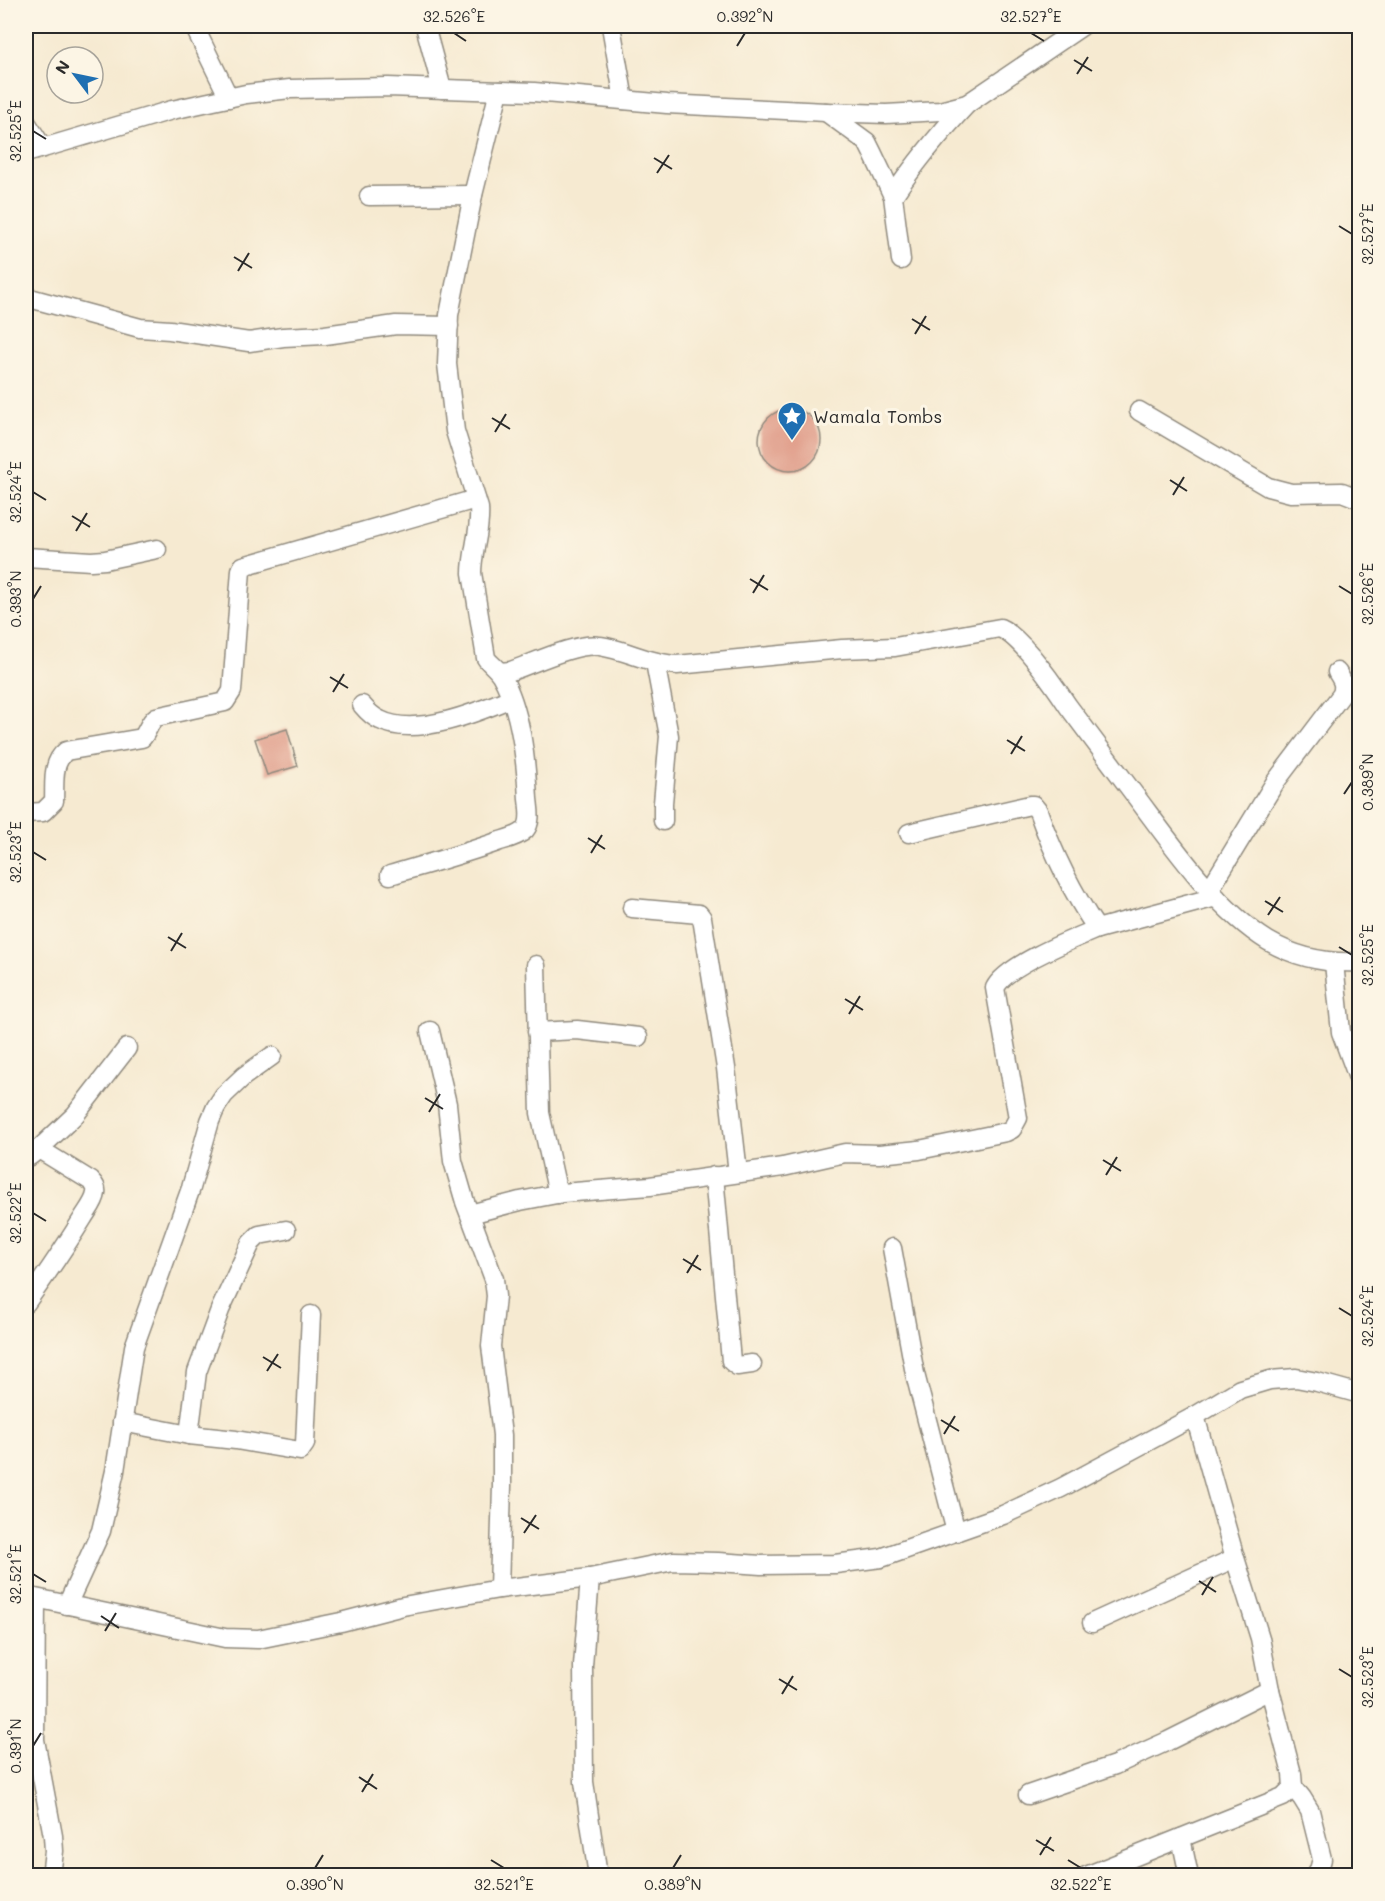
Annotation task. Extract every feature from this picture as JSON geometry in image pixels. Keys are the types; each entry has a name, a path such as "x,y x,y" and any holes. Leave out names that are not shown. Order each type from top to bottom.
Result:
{"street":[{"path":"194,26 229,98"},
{"path":"425,26 442,89"},
{"path":"611,26 624,100"},
{"path":"893,196 932,143 967,104 1056,33 1082,26"},
{"path":"26,122 34,150 172,110 229,98 290,89 388,87 534,92 624,100 886,114 940,111 967,104"},
{"path":"390,875 477,850 524,831 529,821 527,769 511,698 500,672 491,666 486,658 472,573 480,518 455,431 447,364 449,326 473,195 499,91"},
{"path":"826,112 867,142 893,196 901,260"},
{"path":"369,196 473,195"},
{"path":"26,297 140,328 170,330 249,342 396,325 449,326"},
{"path":"1139,411 1268,487 1292,493 1342,492 1359,499"},
{"path":"26,813 43,812 54,801 56,763 66,751 142,738 151,720 156,717 225,702 232,690 243,566 476,499"},
{"path":"26,557 98,561 157,549"},
{"path":"500,672 511,672 585,645 622,650 662,664 677,665 842,649 895,647 999,628 1007,631 1032,659 1156,825 1237,918 1270,942 1306,958 1334,963 1359,962"},
{"path":"655,662 669,736 663,820"},
{"path":"470,1214 558,1194 650,1186 783,1167 845,1153 879,1154 919,1150 1012,1129 1016,1123 1017,1112 995,988 1000,978 1038,955 1097,929 1213,893 1276,781 1342,694 1343,682 1337,672"},
{"path":"362,705 386,723 421,725 464,717 511,698"},
{"path":"909,833 1033,805 1038,811 1069,884 1097,929"},
{"path":"632,908 699,914 702,918 726,1068 738,1173"},
{"path":"1334,963 1341,1032 1359,1083"},
{"path":"536,965 540,1113 558,1194"},
{"path":"537,1032 577,1030 638,1037"},
{"path":"430,1031 447,1104 453,1161 494,1280 496,1296 491,1346 502,1435 499,1589"},
{"path":"26,1303 49,1272 95,1198 97,1191 95,1184 91,1181 32,1153 75,1115 128,1048"},
{"path":"68,1605 101,1531 115,1471 134,1347 184,1208 216,1107 237,1082 272,1056"},
{"path":"714,1176 731,1361 737,1366 752,1364"},
{"path":"189,1435 197,1372 220,1310 251,1243 259,1235 286,1230"},
{"path":"892,1248 915,1374 956,1532"},
{"path":"122,1422 300,1452 303,1449 311,1315"},
{"path":"51,1875 53,1836 35,1740 31,1598 225,1638 258,1639 341,1622 403,1606 499,1589 590,1578 673,1561 761,1565 835,1564 881,1558 1003,1515 1061,1488 1195,1416 1240,1389 1270,1380 1296,1378 1359,1394"},
{"path":"1195,1416 1260,1638 1270,1690 1292,1773 1293,1787 1310,1811 1322,1859 1319,1870 1314,1875"},
{"path":"1092,1623 1235,1558"},
{"path":"590,1578 583,1666 584,1782 598,1875"},
{"path":"1028,1795 1115,1765 1270,1690"},
{"path":"1086,1875 1127,1868 1181,1838 1283,1797 1293,1787"},
{"path":"1181,1838 1189,1875"}],"building":[{"path":"784,409 796,409 812,418 819,428 821,440 819,452 812,462 796,471 784,471 773,466 764,457 759,446 759,434 764,423 773,414"},
{"path":"287,729 298,766 267,775 255,739"}],"place":[{"name":"Wamala Tombs","path":"792,442"}]}
